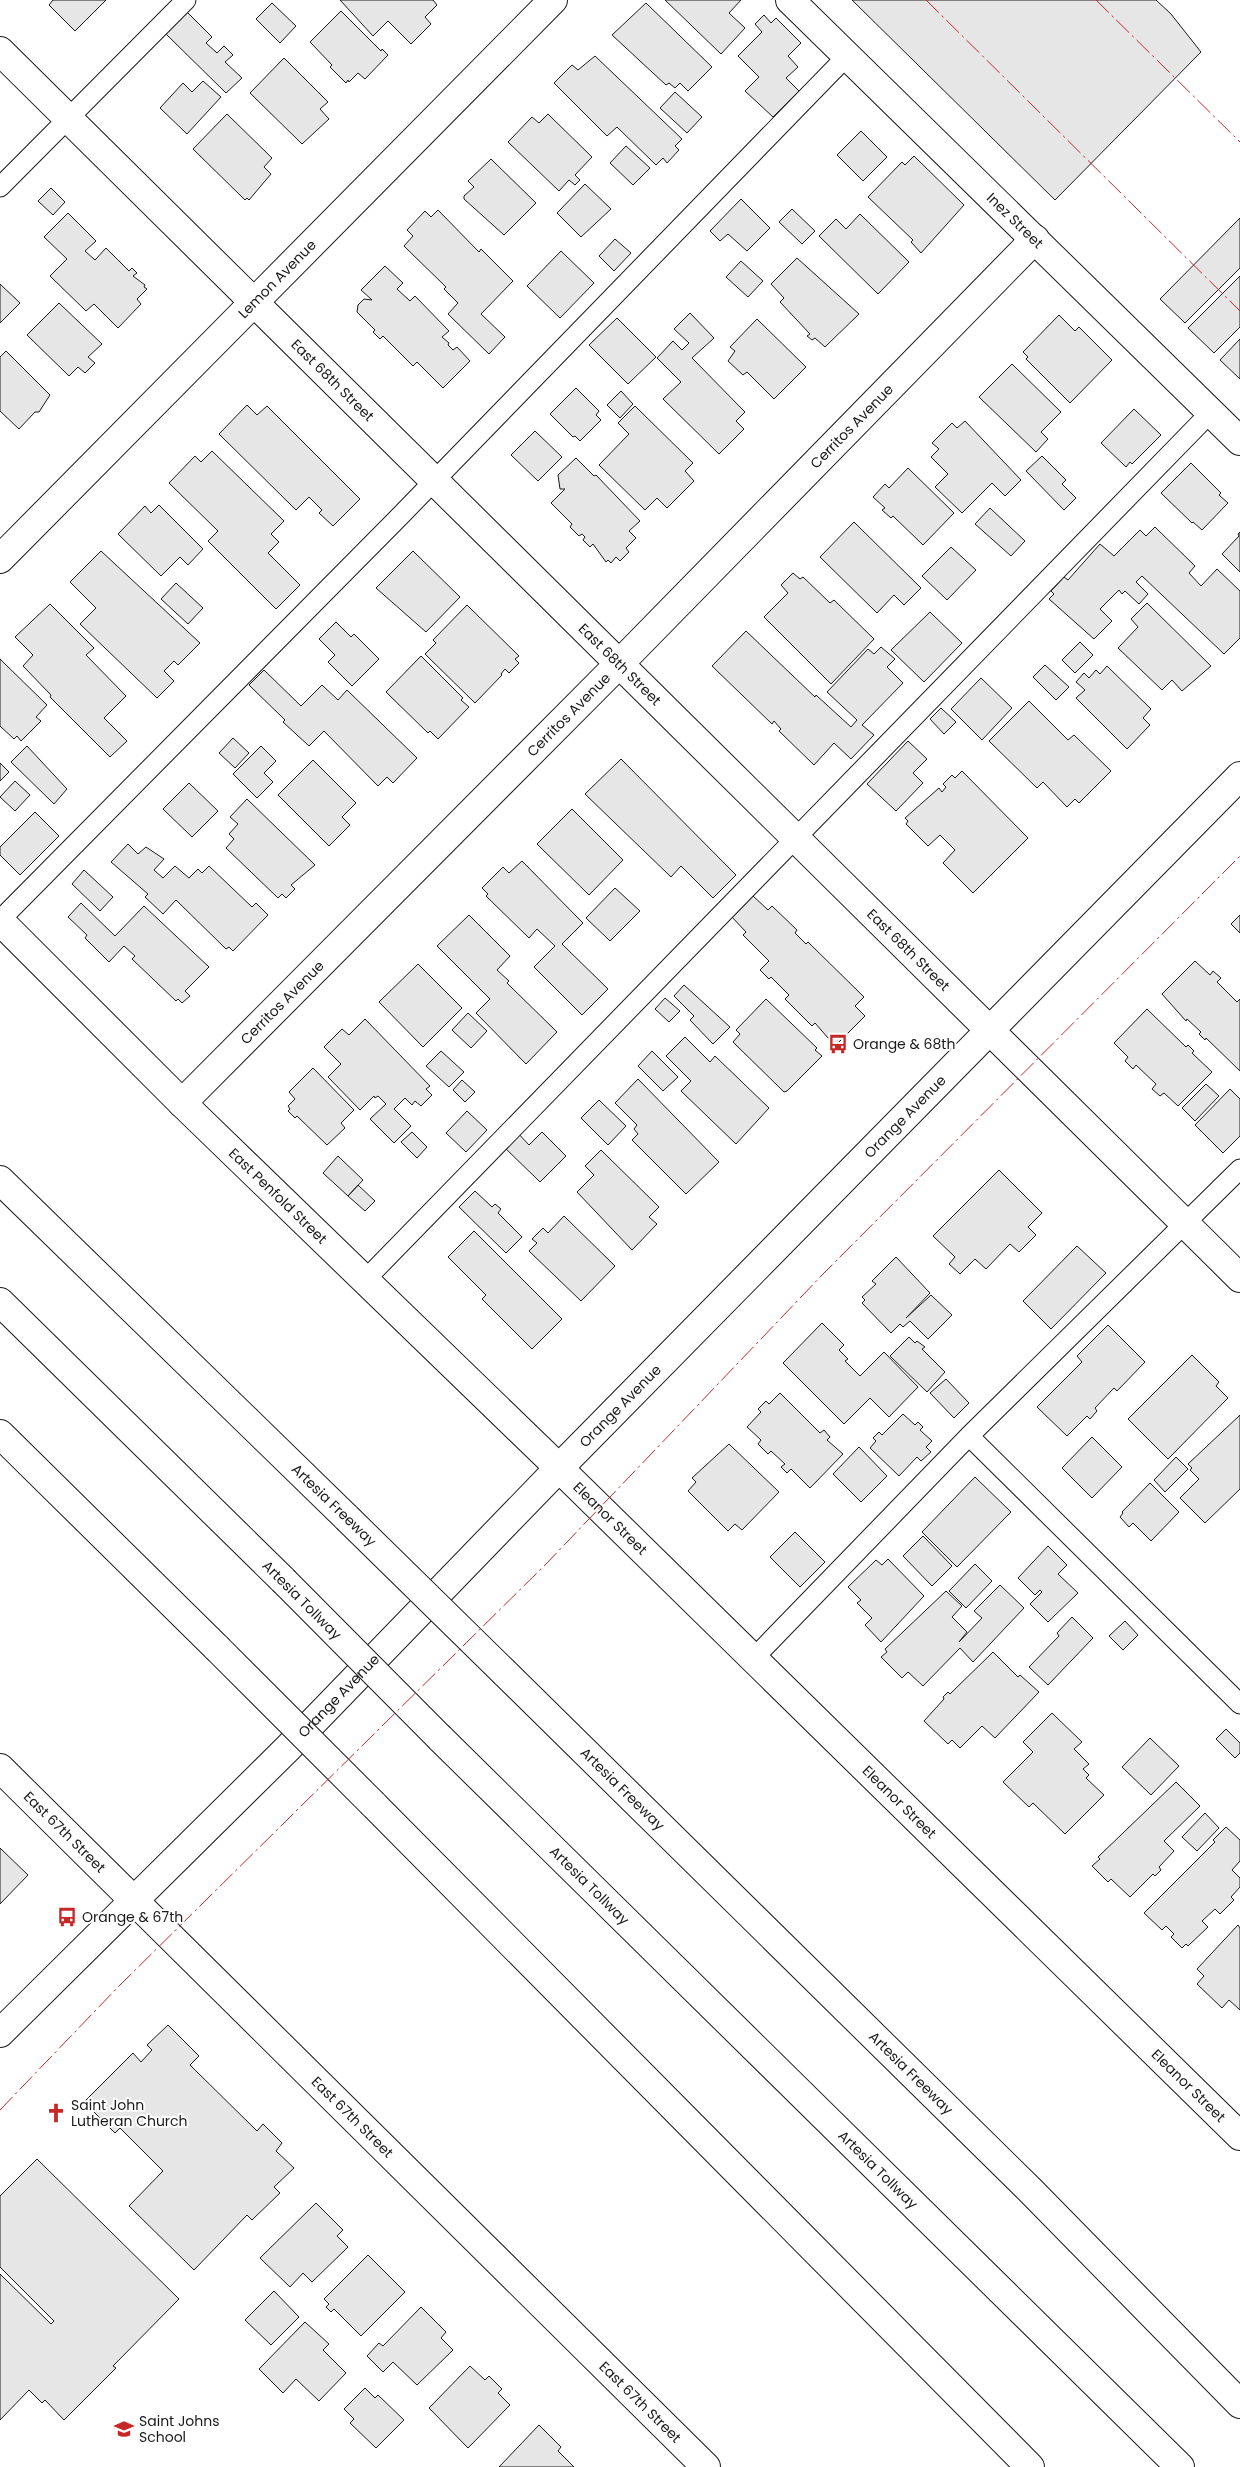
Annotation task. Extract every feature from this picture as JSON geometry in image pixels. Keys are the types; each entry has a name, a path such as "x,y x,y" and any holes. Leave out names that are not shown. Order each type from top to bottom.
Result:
{"main road":[{"name":"Lemon Avenue","path":"0,559 553,0"},
{"name":"Inez Street","path":"790,0 1240,441"},
{"name":"East 68th Street","path":"0,52 1240,1278"},
{"name":"Cerritos Avenue","path":"182,1103 619,664 1035,239"},
{"name":"Orange Avenue","path":"0,2033 288,1748 558,1468 1240,776"},
{"name":"East Penfold Street","path":"0,920 182,1103 558,1468"},
{"name":"Artesia Freeway","path":"0,1180 347,1518 1031,2191 1240,2404"},
{"name":"Artesia Tollway","path":"0,1302 1180,2467"},
{"path":"0,1434 217,1648 1030,2467"},
{"name":"Eleanor Street","path":"558,1468 1240,2136"},
{"name":"East 67th Street","path":"0,1768 706,2467"}],"lane":[{"path":"0,187 186,0"},
{"path":"0,920 434,481 847,56"},
{"path":"365,1280 796,840 1211,412"},
{"path":"753,1659 969,1436 1240,1168"},
{"path":"969,1436 1240,1704"}],"building":[{"path":"53,0 106,0 75,31 49,5"},
{"path":"340,0 433,0 437,5 425,17 431,24 411,44 388,21 373,36"},
{"path":"665,0 741,0 729,13 745,28 721,54"},
{"path":"852,0 1156,0 1171,14 1201,52 1055,200"},
{"path":"272,3 296,26 280,43 256,19"},
{"path":"646,3 712,67 688,91 680,83 675,88 669,83 666,85 612,35"},
{"path":"341,11 381,51 382,49 388,55 365,79 358,73 346,83 310,42"},
{"path":"187,12 212,37 206,43 217,53 224,46 233,55 225,62 242,78 226,93 166,34"},
{"path":"764,15 771,23 776,18 801,43 788,56 798,67 786,78 799,91 773,117 745,91 759,77 738,56 762,32 755,24"},
{"path":"595,56 682,139 675,146 679,150 667,163 663,158 656,165 617,127 607,136 554,83 572,65 578,70"},
{"path":"284,58 328,102 320,109 329,119 302,144 250,93"},
{"path":"203,81 221,97 187,134 160,108 183,83 192,92"},
{"path":"675,92 702,117 687,133 660,108"},
{"path":"227,114 272,158 264,167 271,174 249,200 247,198 245,200 193,149"},
{"path":"548,114 592,157 575,175 580,180 575,185 569,180 559,191 508,142 532,117 539,123"},
{"path":"861,131 887,157 863,181 837,155"},
{"path":"626,146 650,168 633,185 610,163"},
{"path":"914,156 964,205 921,253 911,242 913,240 868,197 902,162 905,165"},
{"path":"491,159 536,203 504,235 464,199 464,196 474,187 468,181"},
{"path":"585,184 611,209 581,237 557,213"},
{"path":"51,188 65,202 53,215 38,201"},
{"path":"741,199 770,228 747,251 728,234 720,241 710,231"},
{"path":"792,209 815,231 802,244 779,222"},
{"path":"438,210 479,252 481,249 513,281 481,314 505,337 489,354 448,314 458,303 444,289 446,287 404,246 413,236 407,230 425,211 431,217"},
{"path":"68,213 96,241 85,251 95,260 106,248 129,271 132,268 137,273 133,276 145,285 144,287 147,289 137,299 141,304 118,328 94,304 86,311 50,276 67,259 44,237"},
{"path":"860,214 909,262 878,294 819,236 836,219 846,229"},
{"path":"1240,218 1240,268 1185,323 1160,299"},
{"path":"615,239 631,253 614,271 599,256"},
{"path":"561,251 594,283 560,318 527,286"},
{"path":"797,258 859,314 825,347 815,338 812,340 807,336 810,334 780,302 784,298 771,284"},
{"path":"741,261 763,281 748,297 726,277"},
{"path":"385,266 403,283 397,289 410,301 415,296 449,331 442,337 449,343 448,345 453,350 457,347 470,361 443,388 417,362 413,366 383,336 380,339 373,332 375,330 357,312 358,305 364,299 372,300 361,290"},
{"path":"1240,276 1240,327 1214,353 1188,328"},
{"path":"0,284 20,303 0,323"},
{"path":"59,303 102,344 88,357 95,363 85,373 78,367 69,376 27,335"},
{"path":"690,313 714,338 692,358 745,412 736,421 744,429 719,454 663,399 681,382 657,358 673,341 682,350 689,343 674,329"},
{"path":"1059,315 1075,331 1079,327 1112,360 1070,403 1026,359 1028,357 1023,352"},
{"path":"617,318 656,357 628,384 589,345"},
{"path":"757,319 806,367 774,399 747,372 743,375 728,361 735,351 730,347"},
{"path":"1240,339 1240,379 1220,360"},
{"path":"6,351 50,395 39,412 35,412 19,429 0,411 0,357"},
{"path":"1012,364 1061,412 1041,432 1048,439 1036,452 979,397"},
{"path":"576,388 599,411 596,415 601,420 580,441 575,436 573,437 550,414"},
{"path":"621,391 633,404 620,418 607,405"},
{"path":"247,405 257,415 267,406 360,499 333,526 319,513 322,510 309,497 296,510 219,434"},
{"path":"635,406 693,463 685,471 694,481 667,508 657,498 645,510 599,465 629,434 618,423"},
{"path":"1134,409 1161,435 1132,464 1130,462 1126,467 1101,443"},
{"path":"965,421 1021,480 1005,496 992,483 962,513 935,487 948,474 931,457 939,449 932,443 952,423 957,428"},
{"path":"535,431 562,457 538,481 511,455"},
{"path":"212,451 284,521 271,534 279,542 268,553 300,585 276,609 208,541 218,531 169,483 195,456 201,462"},
{"path":"1042,456 1066,480 1062,484 1076,498 1064,510 1026,471"},
{"path":"576,458 594,476 596,475 640,521 629,531 636,538 626,548 629,552 620,561 616,557 611,563 608,560 606,562 593,544 590,547 583,540 585,537 582,534 579,536 570,527 572,524 551,503 565,489 560,489 558,475"},
{"path":"1191,463 1221,493 1219,495 1228,503 1202,530 1192,523 1161,493"},
{"path":"908,468 954,513 923,545 893,516 891,518 882,510 885,508 873,497 885,484 889,488"},
{"path":"159,505 203,549 188,565 180,557 161,576 118,534 145,506 151,513"},
{"path":"990,508 1025,541 1011,556 975,524"},
{"path":"854,522 921,588 904,605 894,595 877,613 820,557"},
{"path":"1155,527 1195,566 1189,573 1201,586 1217,569 1240,591 1240,638 1224,654 1142,576 1136,582 1148,594 1139,604 1125,591 1122,594 1119,590 1100,609 1112,621 1094,639 1049,599 1054,594 1051,591 1064,577 1068,580 1100,544 1114,556 1140,530 1146,536"},
{"path":"1240,532 1240,572 1222,554 1239,536"},
{"path":"951,547 976,570 947,600 922,576"},
{"path":"101,551 200,643 178,665 174,661 164,671 174,681 157,698 80,624 96,608 70,582"},
{"path":"413,551 460,597 426,632 376,588"},
{"path":"793,573 800,579 803,577 830,603 834,600 874,639 831,684 764,617 788,593 781,585"},
{"path":"176,583 203,608 188,624 161,599"},
{"path":"1147,603 1211,666 1182,691 1172,680 1162,690 1118,648 1138,627 1131,619"},
{"path":"50,604 94,648 86,655 126,696 104,718 127,741 110,757 50,697 51,695 23,666 33,655 15,637"},
{"path":"467,605 519,656 515,659 519,663 509,673 505,669 502,675 475,703 425,654 436,643 433,640"},
{"path":"930,612 962,643 924,682 891,650"},
{"path":"336,622 351,637 354,634 379,659 352,686 328,662 335,655 319,639"},
{"path":"746,631 815,697 816,695 851,727 857,720 827,692 868,649 874,654 881,647 895,659 887,667 903,683 862,725 874,735 851,759 834,743 814,765 779,731 781,729 774,721 772,724 712,666"},
{"path":"1080,642 1093,655 1075,673 1062,660"},
{"path":"421,656 463,698 461,700 469,707 438,739 430,731 428,733 386,692"},
{"path":"0,659 47,705 36,717 41,721 21,741 17,736 14,739 0,726"},
{"path":"1045,665 1069,687 1056,700 1033,677"},
{"path":"1107,666 1151,709 1143,718 1150,725 1127,749 1076,698 1085,690 1076,682 1084,673 1089,678 1096,670 1100,674"},
{"path":"264,670 301,706 322,685 338,700 347,690 417,758 393,783 387,777 378,786 324,731 309,746 283,722 285,720 249,685"},
{"path":"981,678 1012,708 982,740 951,709"},
{"path":"1029,701 1068,740 1074,735 1111,771 1079,803 1075,799 1067,807 1043,782 1037,788 989,741"},
{"path":"941,708 956,722 944,734 930,719"},
{"path":"233,738 249,753 235,768 219,753"},
{"path":"908,741 927,759 913,773 923,783 896,811 867,784"},
{"path":"27,746 67,789 54,804 11,762"},
{"path":"261,746 276,761 264,773 273,782 257,798 233,774"},
{"path":"621,759 736,875 713,898 681,866 671,877 585,794"},
{"path":"313,760 356,803 342,817 350,825 329,846 278,795"},
{"path":"0,763 9,772 0,781"},
{"path":"962,771 1028,838 973,893 943,863 955,850 940,835 928,846 906,824 908,821 905,818 939,788 942,792 946,787 943,784 952,775 955,778"},
{"path":"15,781 30,795 15,811 0,797"},
{"path":"189,783 218,811 192,837 163,809"},
{"path":"247,799 315,865 291,885 295,889 286,898 282,894 278,898 226,848 234,839 229,834 238,824 230,817"},
{"path":"572,809 623,860 589,895 537,844"},
{"path":"35,812 59,836 20,875 0,855 0,847"},
{"path":"128,844 138,854 146,847 164,859 154,870 163,878 175,866 189,878 198,869 202,873 209,866 252,907 256,903 268,915 233,951 229,947 226,949 176,900 163,914 145,897 148,894 111,862"},
{"path":"522,861 583,923 562,944 608,989 582,1015 534,967 555,946 537,929 529,938 486,896 488,894 482,888 503,867 509,873"},
{"path":"84,870 113,897 100,911 72,884"},
{"path":"615,888 640,911 610,941 586,918"},
{"path":"752,895 768,910 772,906 797,930 795,933 806,944 808,942 864,997 855,1006 865,1016 835,1046 815,1023 812,1026 785,999 789,995 771,977 769,979 760,970 769,961 743,935 746,932 731,916"},
{"path":"81,903 115,936 144,906 209,967 185,991 190,996 182,1003 178,999 176,1001 132,959 135,956 124,946 109,962 85,938 87,935 68,917"},
{"path":"469,915 510,956 497,970 509,981 507,983 557,1032 526,1064 476,1013 490,999 437,946"},
{"path":"1240,915 1240,933 1231,924"},
{"path":"1195,961 1210,975 1213,971 1221,978 1217,982 1237,1002 1240,999 1240,1071 1206,1038 1205,1040 1199,1034 1201,1032 1187,1019 1186,1021 1162,994"},
{"path":"418,964 462,1008 423,1047 379,1002"},
{"path":"684,985 730,1027 713,1044 690,1020 694,1016 674,996"},
{"path":"665,998 680,1011 669,1022 655,1009"},
{"path":"766,999 817,1048 815,1050 822,1056 784,1092 733,1042 740,1034 736,1030"},
{"path":"1147,1009 1186,1047 1188,1045 1194,1051 1192,1053 1212,1072 1178,1106 1164,1093 1160,1096 1152,1089 1156,1084 1136,1065 1133,1069 1125,1061 1128,1057 1114,1043"},
{"path":"468,1013 487,1031 471,1048 452,1030"},
{"path":"365,1019 430,1086 426,1089 432,1095 421,1106 415,1101 412,1105 405,1098 394,1109 411,1126 394,1143 370,1119 386,1104 378,1096 375,1098 374,1096 360,1110 328,1077 341,1064 324,1047 342,1029 349,1035"},
{"path":"685,1037 710,1062 715,1056 769,1108 736,1144 681,1091 691,1081 666,1056"},
{"path":"441,1051 464,1072 449,1087 426,1066"},
{"path":"652,1051 678,1077 663,1091 638,1066"},
{"path":"313,1068 354,1110 341,1123 345,1128 327,1145 297,1116 295,1118 288,1111 290,1109 288,1106 295,1099 289,1092"},
{"path":"638,1079 719,1162 686,1194 632,1140 638,1134 634,1129 637,1125 615,1103"},
{"path":"462,1080 475,1092 465,1102 453,1090"},
{"path":"1206,1084 1219,1096 1195,1121 1182,1108"},
{"path":"1230,1089 1240,1099 1240,1136 1223,1153 1195,1125"},
{"path":"599,1100 626,1126 608,1145 581,1118"},
{"path":"467,1111 487,1130 466,1152 446,1133"},
{"path":"516,1131 529,1145 542,1132 566,1156 540,1182 502,1145"},
{"path":"412,1132 427,1147 417,1158 401,1142"},
{"path":"601,1150 659,1207 649,1217 657,1224 632,1250 577,1192 594,1175 585,1166"},
{"path":"338,1156 363,1180 348,1196 323,1173"},
{"path":"999,1170 1042,1213 1028,1227 1036,1235 1019,1252 1010,1244 986,1269 975,1259 960,1274 949,1264 955,1257 933,1236"},
{"path":"358,1185 375,1201 365,1211 348,1196"},
{"path":"475,1191 492,1207 495,1204 501,1209 498,1213 522,1237 506,1253 459,1207"},
{"path":"564,1216 615,1266 581,1301 529,1251 537,1243 532,1239 543,1228 548,1233"},
{"path":"474,1231 562,1319 532,1349 482,1299 486,1295 448,1257"},
{"path":"1077,1246 1106,1273 1051,1329 1023,1301"},
{"path":"896,1257 930,1293 906,1318 931,1295 952,1315 928,1339 910,1321 903,1327 900,1324 891,1333 862,1303 865,1300 862,1297 876,1284 872,1281"},
{"path":"822,1323 844,1345 839,1350 848,1359 845,1361 860,1376 884,1352 918,1387 889,1417 870,1398 844,1424 783,1363"},
{"path":"1108,1325 1145,1362 1117,1391 1114,1388 1095,1408 1097,1411 1090,1419 1087,1416 1067,1436 1037,1407 1082,1362 1077,1356"},
{"path":"909,1337 915,1343 917,1341 925,1347 922,1349 945,1372 927,1392 890,1356"},
{"path":"1192,1355 1219,1382 1216,1386 1228,1398 1168,1459 1128,1419"},
{"path":"946,1379 969,1403 954,1418 930,1393"},
{"path":"780,1393 820,1433 824,1430 830,1437 827,1440 843,1454 810,1488 791,1469 787,1473 781,1467 785,1464 771,1451 768,1454 758,1444 761,1440 747,1427 761,1412 758,1409 766,1401 769,1404"},
{"path":"903,1414 915,1425 918,1422 923,1427 920,1430 932,1441 926,1447 931,1452 921,1461 917,1457 899,1476 870,1448 876,1441 873,1438 879,1432 882,1435"},
{"path":"1240,1415 1240,1489 1205,1523 1180,1498 1199,1479 1190,1470 1192,1468 1188,1464"},
{"path":"1092,1437 1122,1467 1092,1498 1062,1468"},
{"path":"729,1444 779,1492 742,1530 735,1524 728,1531 688,1491 696,1482 692,1478"},
{"path":"859,1447 887,1476 861,1502 833,1474"},
{"path":"1176,1457 1188,1469 1165,1492 1154,1480"},
{"path":"975,1477 1011,1512 957,1567 922,1532"},
{"path":"1150,1483 1179,1512 1151,1541 1133,1523 1129,1527 1120,1517 1122,1512"},
{"path":"795,1532 825,1562 800,1587 770,1557"},
{"path":"923,1536 952,1566 932,1586 903,1556"},
{"path":"1048,1546 1067,1565 1058,1574 1078,1593 1048,1622 1030,1604 1042,1592 1040,1590 1035,1595 1018,1578"},
{"path":"888,1559 924,1596 881,1642 865,1625 872,1618 857,1603 861,1600 848,1587 876,1560 882,1565"},
{"path":"975,1564 992,1581 966,1608 949,1591"},
{"path":"1000,1585 1024,1608 973,1662 960,1648 923,1686 908,1672 902,1678 881,1657 887,1652 885,1649 946,1591 962,1606 952,1617 967,1632 959,1642 982,1618 974,1611"},
{"path":"1072,1617 1093,1638 1048,1685 1029,1667 1059,1636 1057,1633"},
{"path":"1125,1621 1138,1635 1123,1650 1109,1636"},
{"path":"993,1652 1018,1677 1020,1675 1039,1692 995,1738 982,1726 960,1748 952,1740 948,1744 924,1721 948,1692 950,1694"},
{"path":"1052,1713 1082,1742 1074,1749 1089,1764 1083,1769 1089,1775 1086,1778 1104,1795 1065,1834 1033,1803 1029,1807 1003,1782 1033,1752 1023,1742"},
{"path":"1226,1729 1240,1743 1240,1753 1235,1758 1216,1739"},
{"path":"1150,1738 1179,1766 1151,1795 1122,1767"},
{"path":"1176,1782 1200,1806 1164,1841 1174,1851 1159,1867 1161,1870 1155,1876 1153,1874 1130,1897 1111,1879 1108,1882 1092,1866 1100,1859 1098,1857"},
{"path":"1205,1813 1219,1828 1197,1851 1182,1837"},
{"path":"1226,1827 1240,1840 1240,1861 1232,1870 1240,1878 1240,1887 1231,1897 1234,1900 1220,1914 1215,1909 1202,1921 1208,1927 1188,1946 1186,1944 1182,1948 1171,1937 1174,1934 1166,1926 1162,1930 1144,1913 1215,1842 1213,1840"},
{"path":"0,1848 28,1875 0,1904"},
{"path":"1238,1925 1240,1928 1240,2010 1229,2000 1222,2008 1197,1984 1204,1976 1197,1969"},
{"path":"168,2025 199,2056 190,2065 257,2131 263,2124 282,2143 276,2151 294,2168 274,2187 280,2193 252,2220 247,2215 194,2270 129,2206 163,2171 120,2128 115,2133 84,2102 133,2053 141,2062 152,2050 147,2045"},
{"path":"37,2159 179,2299 113,2366 116,2368 64,2420 45,2400 42,2403 29,2390 0,2420 0,2274 51,2324 54,2321 0,2267 0,2196"},
{"path":"316,2203 343,2230 337,2236 348,2247 312,2282 303,2273 290,2287 260,2258"},
{"path":"368,2255 405,2292 361,2336 334,2309 331,2312 326,2307 329,2304 324,2299"},
{"path":"274,2291 299,2317 271,2345 245,2320"},
{"path":"421,2307 446,2332 441,2338 453,2350 417,2385 393,2362 383,2372 367,2356 379,2343 383,2346"},
{"path":"305,2322 329,2344 323,2350 346,2373 319,2401 296,2379 283,2393 259,2369"},
{"path":"470,2366 485,2380 489,2376 502,2389 498,2393 510,2405 468,2448 429,2408"},
{"path":"365,2388 375,2398 378,2395 404,2420 376,2448 350,2423 354,2419 344,2409"},
{"path":"539,2425 561,2447 558,2451 574,2467 499,2467"}],"power":[{"path":"926,0 1240,311"},
{"path":"1096,0 1240,142"},
{"path":"0,2110 118,1987 546,1564 824,1273 1240,856"}],"place":[{"name":"Orange & 68th","path":"838,1044"},
{"name":"Orange & 67th","path":"67,1917"},
{"name":"Saint John Lutheran Church","path":"56,2113"},
{"name":"Saint Johns School","path":"124,2429"}]}
